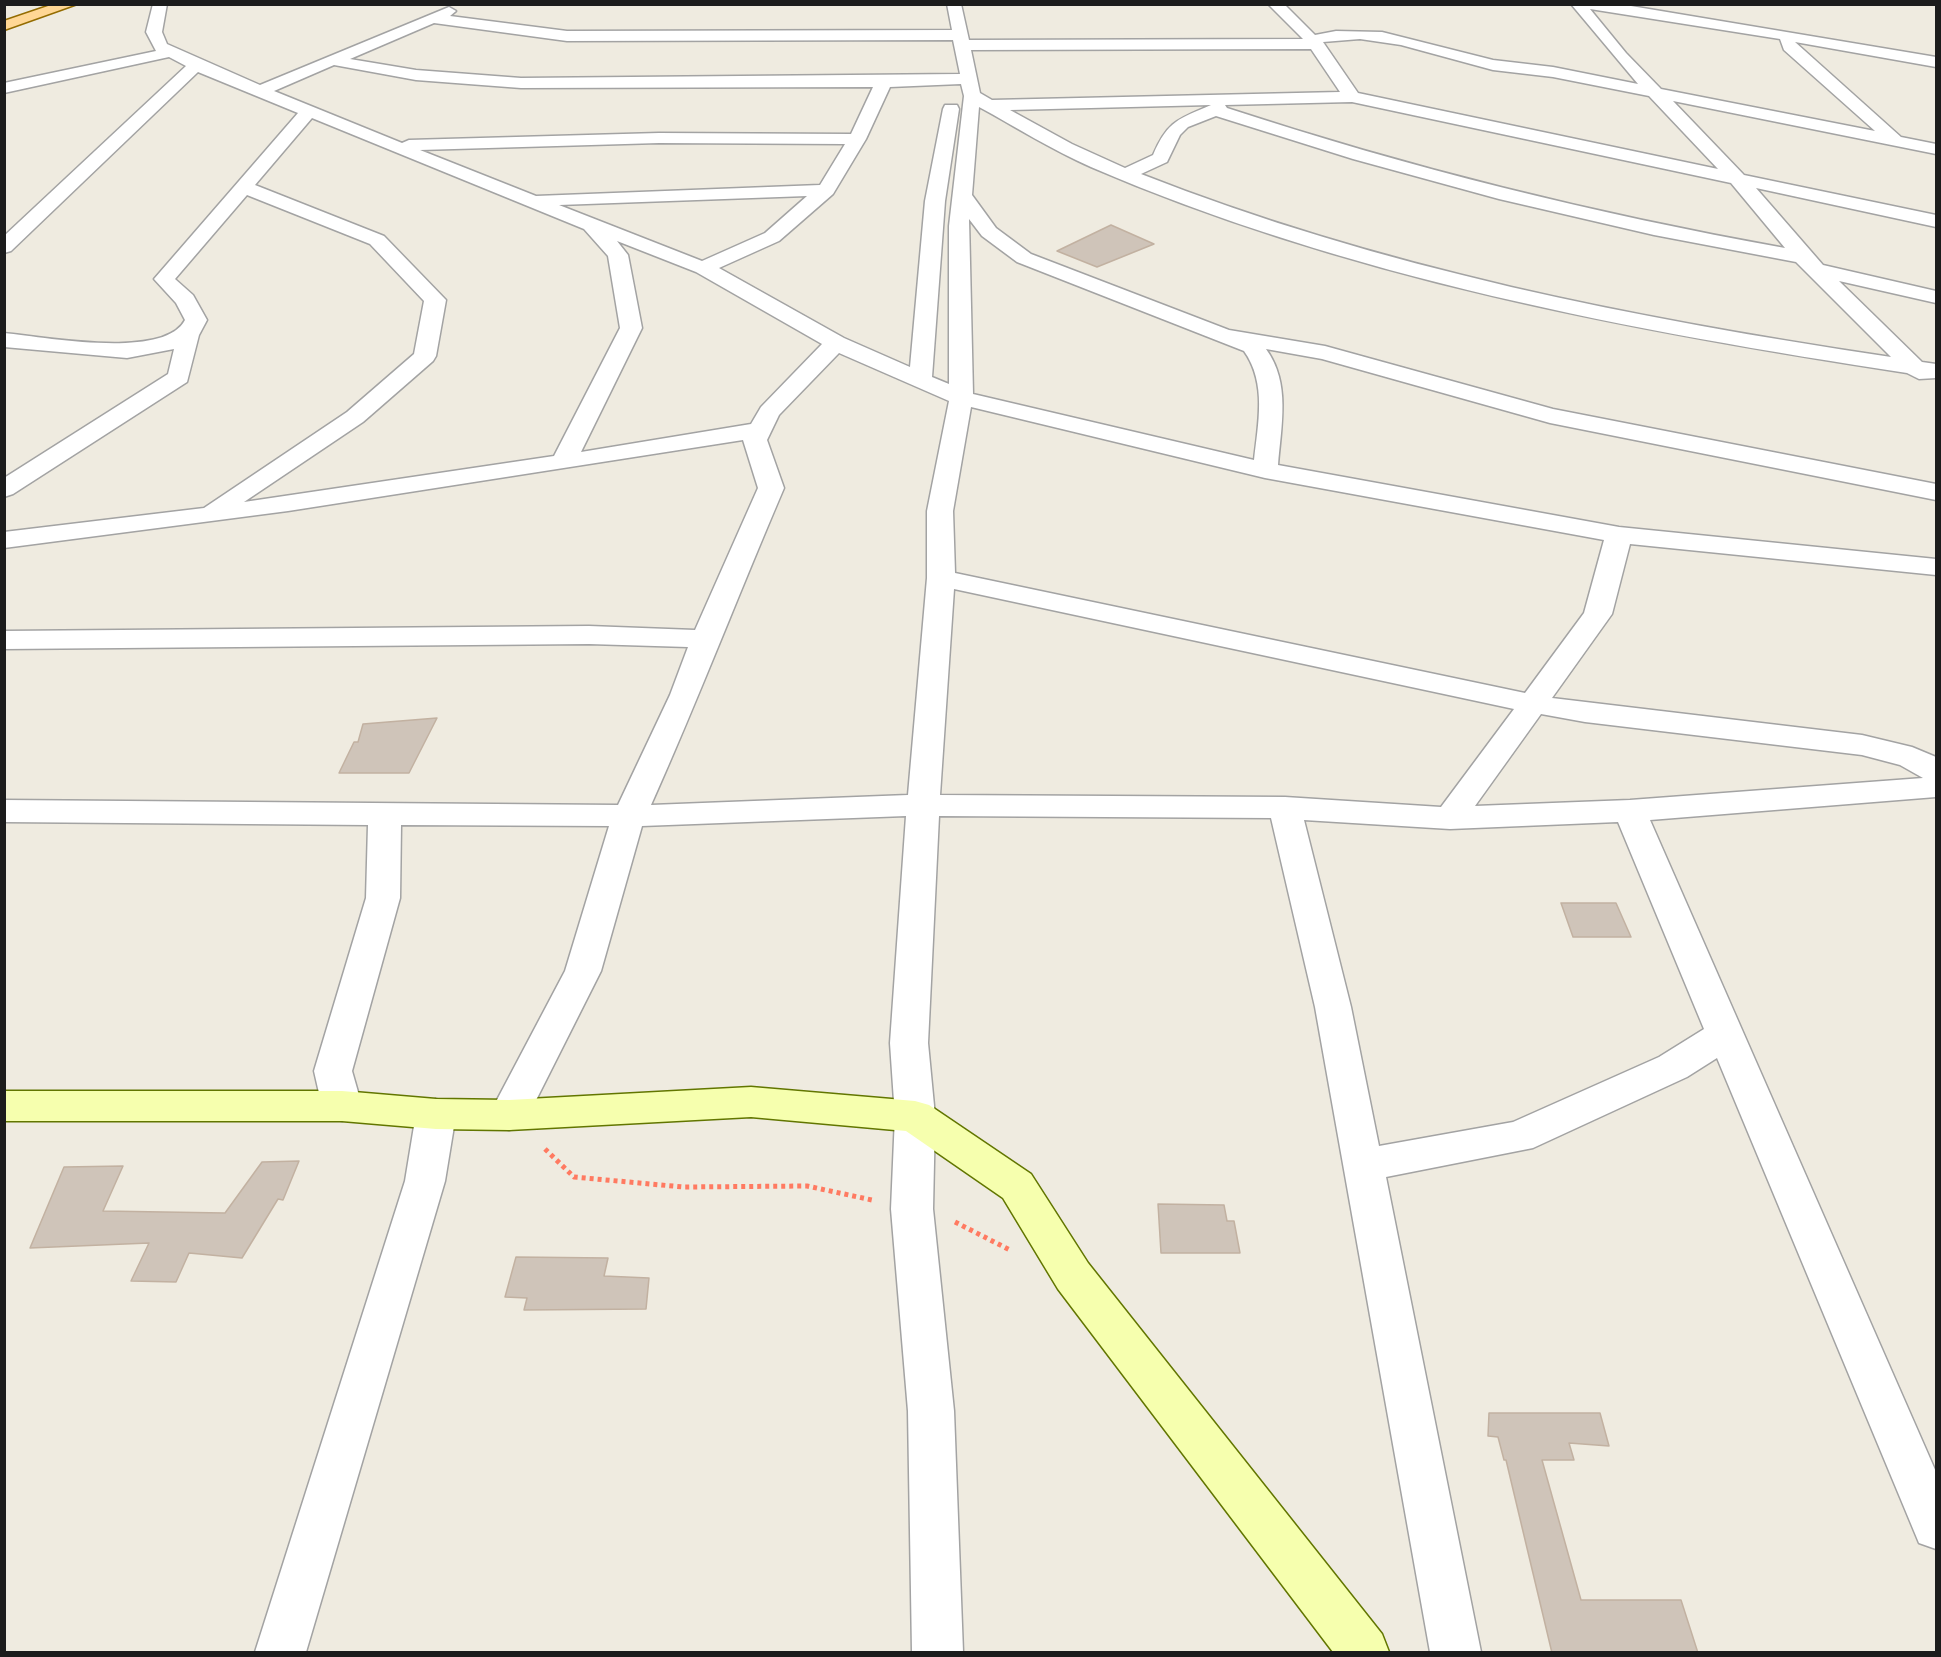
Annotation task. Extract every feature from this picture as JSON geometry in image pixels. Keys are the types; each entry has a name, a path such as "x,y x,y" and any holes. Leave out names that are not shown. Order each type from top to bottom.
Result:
{"main road":[{"path":"4,14 34,4"},
{"path":"4,26 70,4"}],"street":[{"path":"160,4 154,32 161,47 196,65 529,201 703,268 836,343 961,398 1265,470 1619,536 1936,567"},
{"path":"260,91 465,4"},
{"path":"933,1646 931,1411 912,1209 915,1116 909,1043 923,805 941,578 940,511 961,398 958,315 961,194 976,93 954,4"},
{"path":"1275,4 1314,42 1352,97"},
{"path":"1578,4 1620,56 1737,178 1810,263 1936,390"},
{"path":"1584,4 1690,18 1936,62"},
{"path":"430,18 567,36 1314,42 1337,33 1392,37 1493,65 1553,72 1936,149"},
{"path":"1791,36 1787,41 1790,47 1896,140"},
{"path":"1810,39 1890,38"},
{"path":"4,88 172,52"},
{"path":"331,60 461,80 884,82 976,93 1223,105 1300,139 1470,187 1676,235 1810,263 1936,297"},
{"path":"4,248 196,65"},
{"path":"13,104 46,79"},
{"path":"703,268 772,237 826,189 857,139 884,82"},
{"path":"976,93 1094,161 1175,194 1368,257 1545,301 1729,339 1936,371"},
{"path":"920,381 934,201 952,102 976,93"},
{"path":"1126,174 1161,158 1171,131 1179,123 1223,105 1252,98 1352,97 1936,221"},
{"path":"4,489 179,377 188,335 196,320 185,300 164,279 310,110"},
{"path":"396,145 659,138 857,139"},
{"path":"206,516 355,417 425,356 435,300 377,240 243,187"},
{"path":"529,201 826,189"},
{"path":"961,194 989,232 1024,258 1252,346 1262,356 1271,393 1265,470"},
{"path":"563,462 631,328 618,255 593,226"},
{"path":"4,340 127,351 162,346 188,335"},
{"path":"1230,336 1325,353 1550,416 1936,492"},
{"path":"509,1116 584,971 629,816 685,695 705,639 771,488 755,440 769,412 836,343"},
{"path":"4,540 206,516 760,430"},
{"path":"1450,818 1598,614 1619,536"},
{"path":"941,578 1534,704 1585,713 1862,745 1905,756 1930,766 1936,772"},
{"path":"4,640 577,635 705,639"},
{"path":"4,811 629,816 923,805 1285,808 1450,818 1630,811 1936,787"},
{"path":"1285,808 1333,1007 1455,1653"},
{"path":"1630,811 1936,1526"},
{"path":"342,1106 333,1071 383,898 386,814"},
{"path":"1363,1165 1519,1137 1673,1067 1725,1034"},
{"path":"4,1106 342,1106 436,1114 509,1116 751,1102 915,1116 1017,1186 1073,1276 1364,1653"},
{"path":"280,1653 425,1181 436,1114"}],"path":[{"path":"509,1116 574,1177 683,1187 807,1186 912,1209 957,1222 1011,1251 1073,1276"}],"building":[{"path":"1111,225 1154,244 1097,267 1057,251"},
{"path":"437,718 409,773 339,773 354,742 358,742 363,724"},
{"path":"1561,903 1616,903 1631,937 1573,937"},
{"path":"299,1161 283,1200 278,1199 242,1258 189,1253 176,1282 131,1281 149,1243 30,1248 64,1167 123,1166 103,1211 225,1213 262,1162"},
{"path":"1158,1204 1224,1205 1227,1221 1234,1221 1240,1253 1161,1253"},
{"path":"516,1257 608,1258 604,1276 649,1278 646,1309 524,1310 527,1298 505,1297"},
{"path":"1489,1413 1600,1413 1609,1446 1569,1443 1574,1460 1542,1460 1581,1600 1681,1600 1698,1653 1552,1653 1506,1460 1504,1460 1498,1437 1488,1436"}]}
